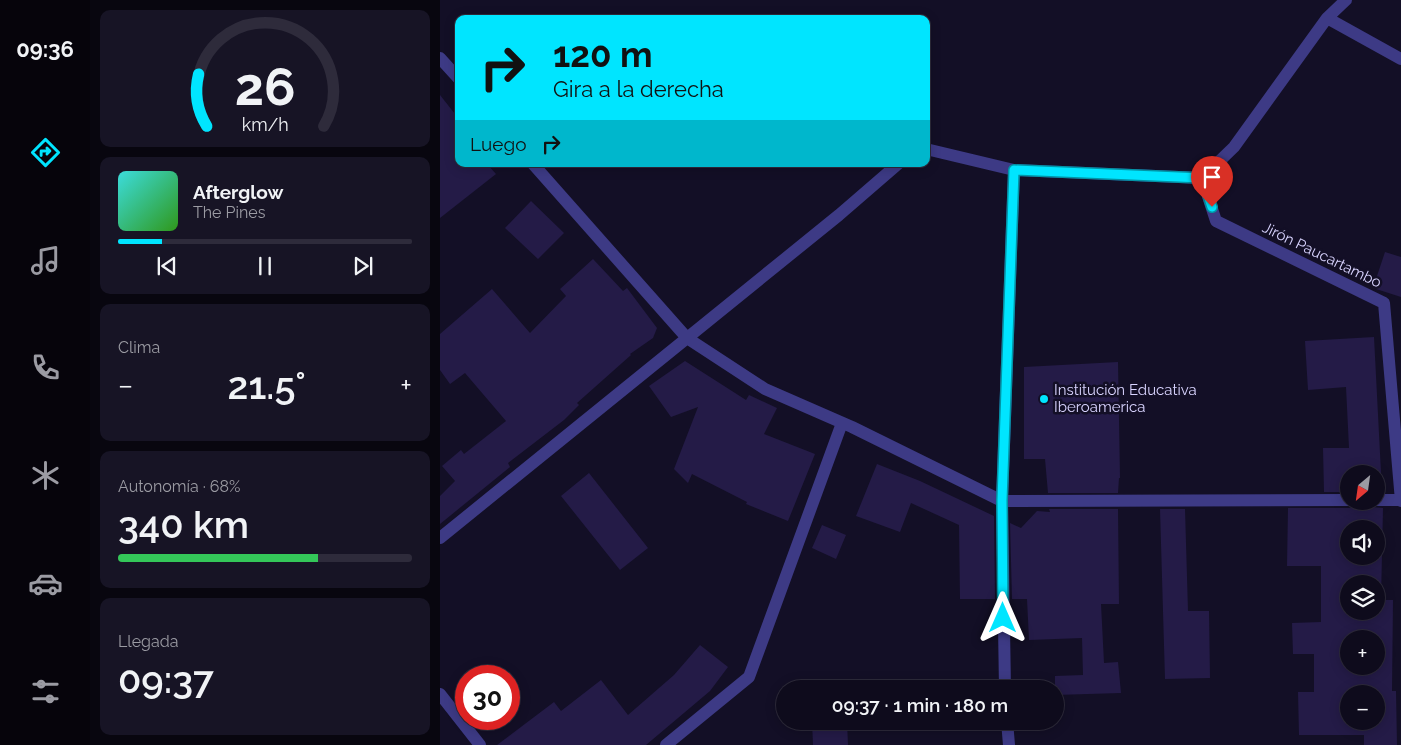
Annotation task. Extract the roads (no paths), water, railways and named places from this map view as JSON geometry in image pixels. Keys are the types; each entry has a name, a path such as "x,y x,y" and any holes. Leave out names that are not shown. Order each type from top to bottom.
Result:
{"street":[{"path":"930,151 1014,170 1202,178 1234,147 1327,18 1346,0"},
{"path":"1327,18 1401,59"},
{"path":"440,58 455,75"},
{"path":"536,167 687,338 765,388 1002,500 1340,500"},
{"path":"440,538 839,215 895,167"},
{"path":"1005,680 1002,500 1014,170"},
{"name":"Jirón Paucartambo","path":"1202,178 1216,221 1384,303 1401,501"},
{"path":"666,745 749,677 842,423"},
{"path":"1385,500 1401,501"},
{"path":"440,694 480,745"},
{"path":"1008,730 1009,745"}],"place":[{"name":"Institución Educativa Iberoamerica","path":"1044,399"}]}
